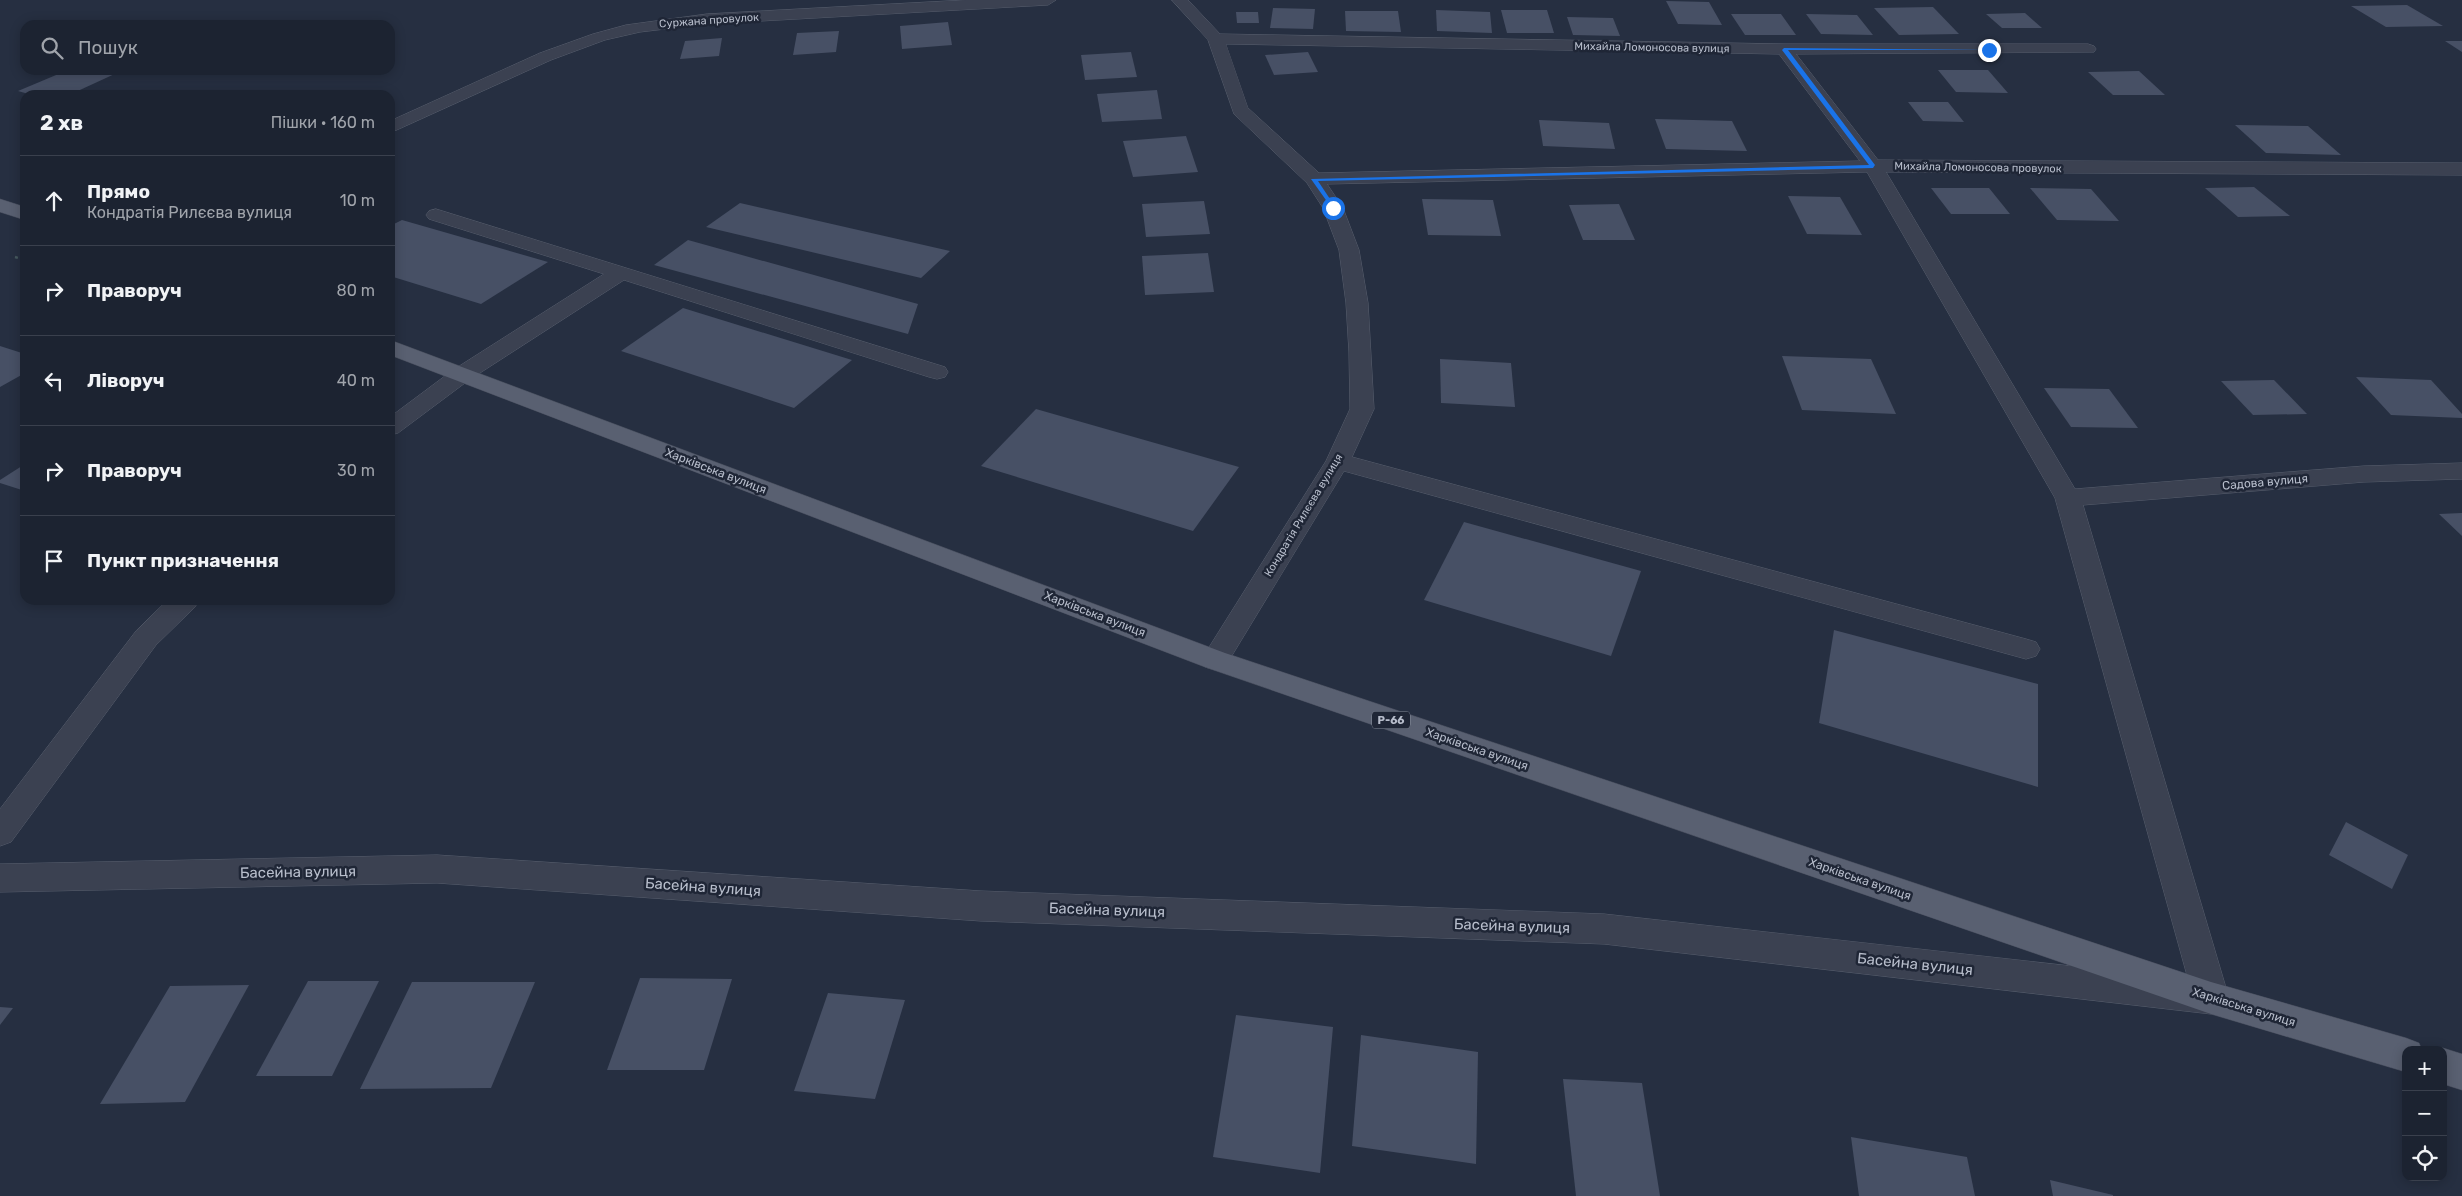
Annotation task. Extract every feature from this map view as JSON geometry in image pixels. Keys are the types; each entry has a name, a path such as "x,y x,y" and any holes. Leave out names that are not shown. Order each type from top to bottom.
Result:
{"main road":[{"path":"0,204 20,212"},
{"name":"Харківська вулиця","path":"395,349 1216,660 2211,998 2402,1054"},
{"path":"2447,1067 2462,1072"}],"street":[{"name":"Суржана провулок","path":"395,126 541,58 599,37 652,24 707,19 1048,0"},
{"name":"Кондратія Рилєєва вулиця","path":"1180,0 1216,39 1240,110 1314,179 1333,208 1349,250 1357,302 1362,409 1338,461 1216,660"},
{"name":"Михайла Ломоносова вулиця","path":"1216,39 1784,49 2088,49"},
{"path":"1784,49 1873,166 2068,498 2211,998"},
{"name":"Михайла Ломоносова провулок","path":"1314,179 1873,166 2462,170"},
{"path":"436,215 937,372"},
{"path":"395,424 461,375 621,273"},
{"path":"1338,461 2026,650"},
{"name":"Садова вулиця","path":"2068,498 2364,474 2462,472"},
{"path":"0,833 146,638 181,605"},
{"name":"Басейна вулиця","path":"0,878 437,868 981,906 1604,929 2211,998"}],"building":[{"path":"1666,1 1709,2 1722,25 1678,24"},
{"path":"2407,5 2443,26 2386,27 2351,6"},
{"path":"1933,7 1959,34 1899,35 1874,8"},
{"path":"1273,8 1315,9 1313,29 1270,28"},
{"path":"1436,10 1490,12 1492,33 1437,31"},
{"path":"1501,10 1547,10 1554,33 1507,33"},
{"path":"1345,11 1398,11 1401,32 1346,31"},
{"path":"1236,12 1258,12 1259,23 1237,23"},
{"path":"2025,13 2042,28 2002,28 1986,14"},
{"path":"1731,14 1781,14 1796,35 1745,35"},
{"path":"1806,14 1857,15 1873,35 1821,34"},
{"path":"1567,17 1613,18 1620,36 1573,35"},
{"path":"948,22 952,45 902,49 900,26"},
{"path":"839,31 836,52 793,55 797,33"},
{"path":"722,38 719,56 680,59 685,41"},
{"path":"2445,41 2462,41 2462,52"},
{"path":"1131,52 1137,77 1085,80 1081,55"},
{"path":"1308,52 1318,72 1274,75 1265,55"},
{"path":"1938,70 1988,70 2008,93 1956,92"},
{"path":"2139,71 2165,95 2113,95 2088,72"},
{"path":"56,75 112,75 80,90 20,90"},
{"path":"1157,90 1162,119 1102,122 1097,94"},
{"path":"1908,102 1948,102 1964,122 1923,121"},
{"path":"1655,119 1732,121 1747,151 1666,149"},
{"path":"1539,120 1609,123 1615,149 1543,146"},
{"path":"2235,125 2308,126 2341,155 2266,153"},
{"path":"1186,136 1198,172 1133,177 1123,141"},
{"path":"2254,187 2290,216 2238,217 2205,188"},
{"path":"1931,188 1989,188 2010,214 1951,214"},
{"path":"2030,188 2091,189 2119,221 2057,220"},
{"path":"1788,196 1840,197 1862,235 1807,234"},
{"path":"1422,199 1493,200 1501,236 1428,235"},
{"path":"1204,201 1210,234 1146,237 1142,204"},
{"path":"740,203 950,251 921,278 706,227"},
{"path":"1619,204 1635,240 1583,240 1569,205"},
{"path":"402,220 548,262 481,304 395,278 395,224"},
{"path":"688,240 918,304 908,334 654,265"},
{"path":"1208,253 1214,292 1145,295 1142,256"},
{"path":"683,308 852,360 794,408 621,351"},
{"path":"0,346 20,352 20,376 0,387"},
{"path":"1782,356 1871,359 1896,414 1802,410"},
{"path":"1440,359 1511,363 1515,407 1441,403"},
{"path":"2356,377 2431,380 2462,414 2462,418 2391,415"},
{"path":"2274,380 2307,414 2253,415 2221,381"},
{"path":"2044,388 2109,389 2138,428 2071,427"},
{"path":"1036,409 1239,467 1193,531 981,466"},
{"path":"20,467 20,489 0,483 0,480"},
{"path":"2462,513 2462,536 2439,514"},
{"path":"1464,522 1641,571 1611,656 1424,600"},
{"path":"1834,630 2038,684 2038,787 1819,723"},
{"path":"2346,822 2408,855 2392,889 2329,855"},
{"path":"640,978 732,979 704,1070 607,1070"},
{"path":"308,981 379,981 332,1076 256,1076"},
{"path":"412,982 535,982 491,1088 360,1089"},
{"path":"249,985 185,1102 100,1104 170,986"},
{"path":"828,993 905,1000 875,1099 794,1091"},
{"path":"0,1007 13,1008 0,1025"},
{"path":"1236,1015 1333,1027 1320,1173 1213,1157"},
{"path":"1361,1035 1478,1052 1476,1164 1352,1146"},
{"path":"1563,1079 1642,1083 1660,1196 1576,1196"},
{"path":"1851,1137 1967,1157 1975,1196 1859,1196"},
{"path":"2050,1180 2113,1195 2113,1196 2053,1196"}],"route":[{"path":"1333,208 1314,179 1873,166 1784,49 1989,50"}]}
